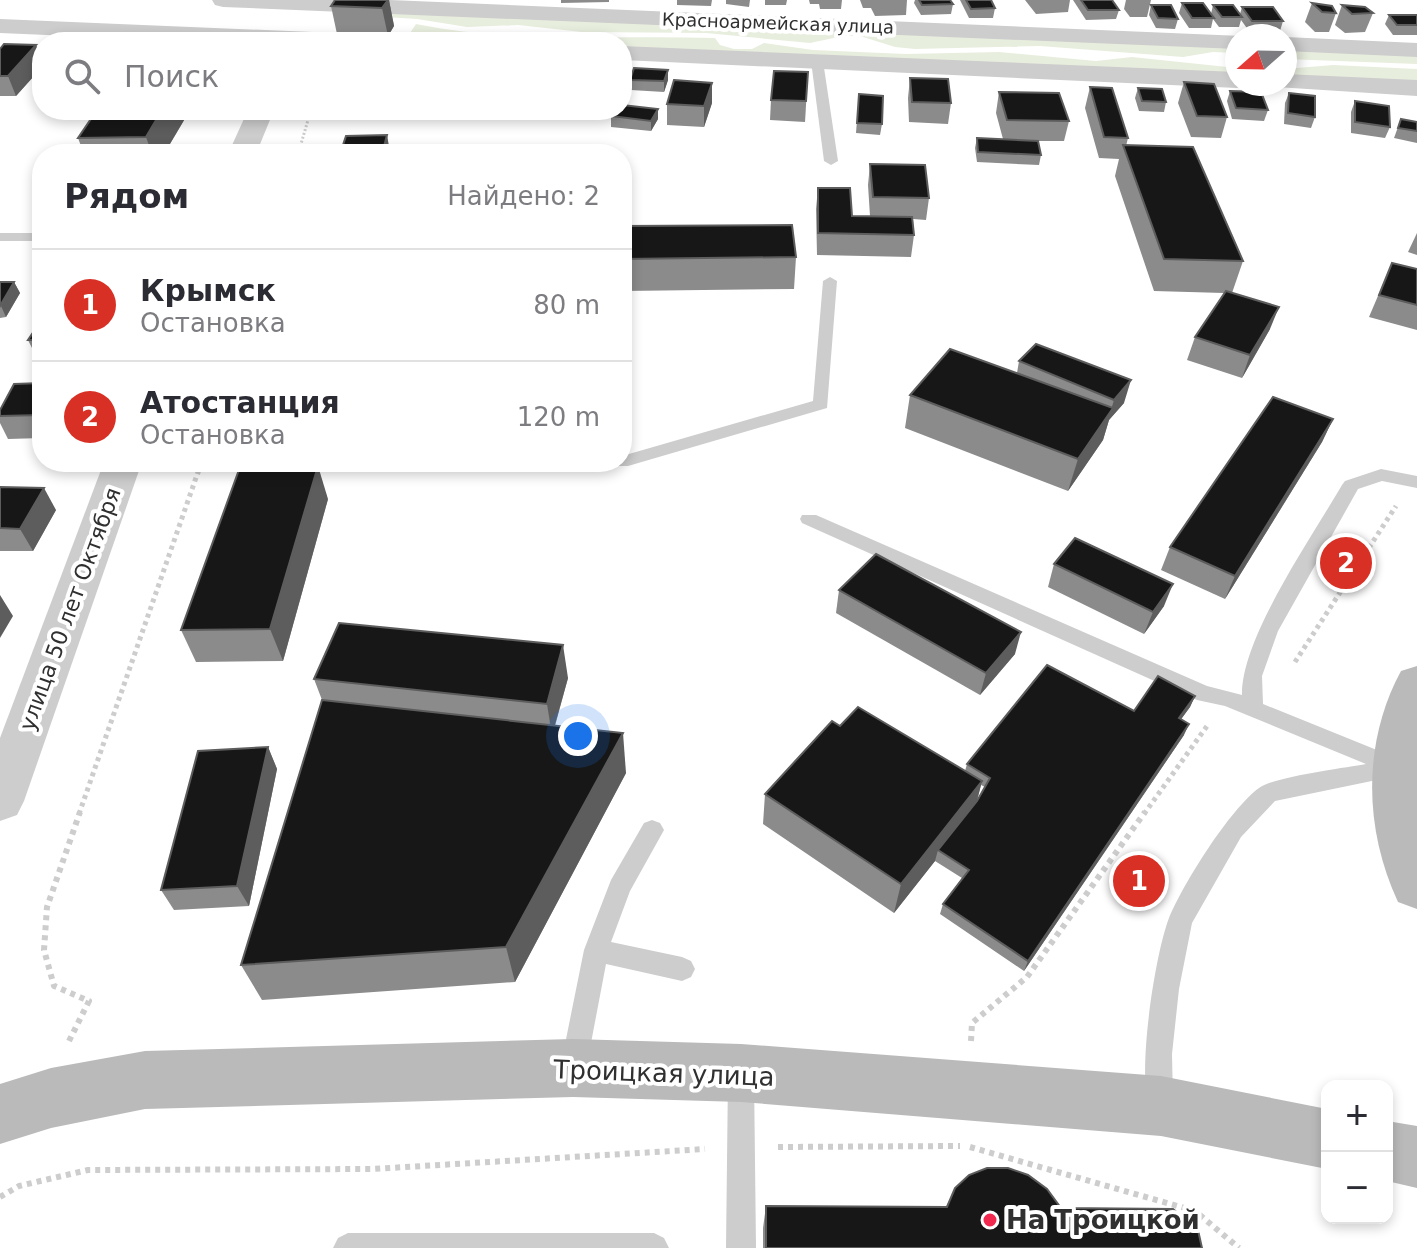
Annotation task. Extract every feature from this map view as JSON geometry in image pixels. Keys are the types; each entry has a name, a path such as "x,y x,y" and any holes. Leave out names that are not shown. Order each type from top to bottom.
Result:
{"main road":[{"path":"1417,684 1403,718 1396,767 1401,843 1417,886"},
{"name":"Троицкая улица","path":"0,1114 51,1098 145,1080 573,1068 741,1073 1161,1106 1321,1138"},
{"path":"1392,1152 1417,1157"}],"street":[{"name":"Красноармейская улица","path":"223,0 1225,41"},
{"path":"291,32 298,2"},
{"path":"0,26 124,32"},
{"path":"1297,45 1417,50"},
{"name":"Красноармейская улица","path":"632,53 1225,79"},
{"path":"1297,83 1417,88"},
{"path":"246,144 257,120"},
{"name":"улица 50 лет Октября","path":"0,801 119,472"}],"lane":[{"path":"817,61 831,161"},
{"path":"0,237 32,237"},
{"path":"632,459 821,404 830,281"},
{"path":"1253,709 1252,676 1268,631 1351,485 1381,475 1415,481"},
{"path":"809,519 1204,694 1228,698 1396,767"},
{"path":"1161,1106 1159,1054 1166,989 1180,921 1233,830 1268,793 1396,767"},
{"path":"573,1068 596,950 619,887 652,830"},
{"path":"596,950 682,969"},
{"path":"741,1073 741,1248"},
{"path":"348,1248 654,1248"}],"path":[{"path":"301,144 308,120"},
{"path":"65,1049 89,1001 54,986 44,950 47,907 199,472"},
{"path":"1252,676 1278,677 1290,672 1415,481"},
{"path":"968,1146 972,1023 1027,977 1228,698"},
{"path":"0,1197 19,1186 88,1170 373,1169 741,1147 968,1146 1195,1211 1239,1248"}],"green space":[{"path":"347,11 1225,48 1225,52 1183,57 1040,46 915,49 895,47 860,36 810,43 706,33 582,32 518,25 467,27 417,19 352,15"},
{"path":"416,24 472,32 411,32"},
{"path":"632,37 715,38 720,45 734,49 752,49 764,43 813,50 906,54 999,52 1096,61 1132,57 1225,67 1225,75 632,49"},
{"path":"1297,50 1417,55 1417,64 1297,59"},
{"path":"1333,65 1417,69 1417,84 1297,79 1297,68"}],"building":[{"path":"335,0 388,0 382,8 331,6"},
{"path":"919,0 950,0 953,4 922,5"},
{"path":"966,0 991,0 995,8 971,9"},
{"path":"1081,0 1112,0 1119,10 1088,10"},
{"path":"1182,3 1203,3 1214,18 1192,18"},
{"path":"1312,3 1332,6 1336,13 1322,12"},
{"path":"1151,5 1171,5 1178,19 1158,18"},
{"path":"1213,5 1233,5 1242,17 1222,17"},
{"path":"1342,5 1365,7 1373,13 1352,14"},
{"path":"1242,7 1273,7 1283,21 1252,21"},
{"path":"1389,15 1417,15 1417,25 1397,25"},
{"path":"4,44 32,45 32,49 8,76 0,76 0,49"},
{"path":"634,68 668,70 664,81 632,80"},
{"path":"774,71 808,72 806,101 771,100"},
{"path":"910,78 948,79 951,103 912,102"},
{"path":"674,80 712,83 704,106 667,104"},
{"path":"1184,82 1214,84 1227,117 1197,116"},
{"path":"1090,87 1112,88 1128,138 1104,137"},
{"path":"1138,88 1162,89 1166,102 1142,101"},
{"path":"999,92 1059,93 1069,121 1007,120"},
{"path":"859,94 883,96 882,124 857,123"},
{"path":"1232,96 1263,96 1268,110 1236,108"},
{"path":"1289,96 1315,96 1315,117 1288,113"},
{"path":"1355,101 1389,106 1390,127 1355,122"},
{"path":"632,106 658,109 651,121 632,119"},
{"path":"1401,119 1417,122 1417,131 1398,128"},
{"path":"90,120 156,120 146,137 78,138"},
{"path":"387,135 385,144 343,144 346,136"},
{"path":"977,138 1038,141 1041,155 978,152"},
{"path":"1123,145 1193,147 1243,261 1164,259"},
{"path":"870,164 925,165 929,198 873,197"},
{"path":"818,188 850,188 852,216 912,217 914,235 818,233"},
{"path":"792,225 796,257 632,259 632,226"},
{"path":"1392,263 1417,269 1417,305 1379,295"},
{"path":"0,282 14,282 0,306"},
{"path":"1226,291 1279,307 1250,355 1195,337"},
{"path":"1036,344 1131,380 1114,400 1019,361"},
{"path":"950,349 1113,408 1078,459 910,395"},
{"path":"32,383 32,415 0,416 0,410 14,384"},
{"path":"1273,397 1333,419 1235,576 1170,547"},
{"path":"238,472 316,472 270,629 181,630"},
{"path":"0,487 44,488 20,529 0,528"},
{"path":"1075,538 1173,584 1153,612 1054,564"},
{"path":"876,554 1021,632 986,673 839,590"},
{"path":"339,623 563,645 547,704 314,679"},
{"path":"1047,665 1134,711 1158,676 1195,696 1179,718 1189,724 1028,961 943,904 969,870 938,850 977,801 990,778 967,764"},
{"path":"322,700 623,733 506,947 241,965"},
{"path":"858,707 982,781 901,884 765,794 832,721 840,726"},
{"path":"268,747 237,886 161,890 198,751"},
{"path":"987,1168 1008,1168 1028,1175 1047,1189 1061,1208 1173,1209 1198,1230 1202,1248 766,1248 766,1206 947,1207 955,1188 969,1175"}],"place":[{"name":"Атостанция","path":"1346,563"},
{"name":"Крымск","path":"1139,881"},
{"name":"На Троицкой","path":"990,1220"}]}
